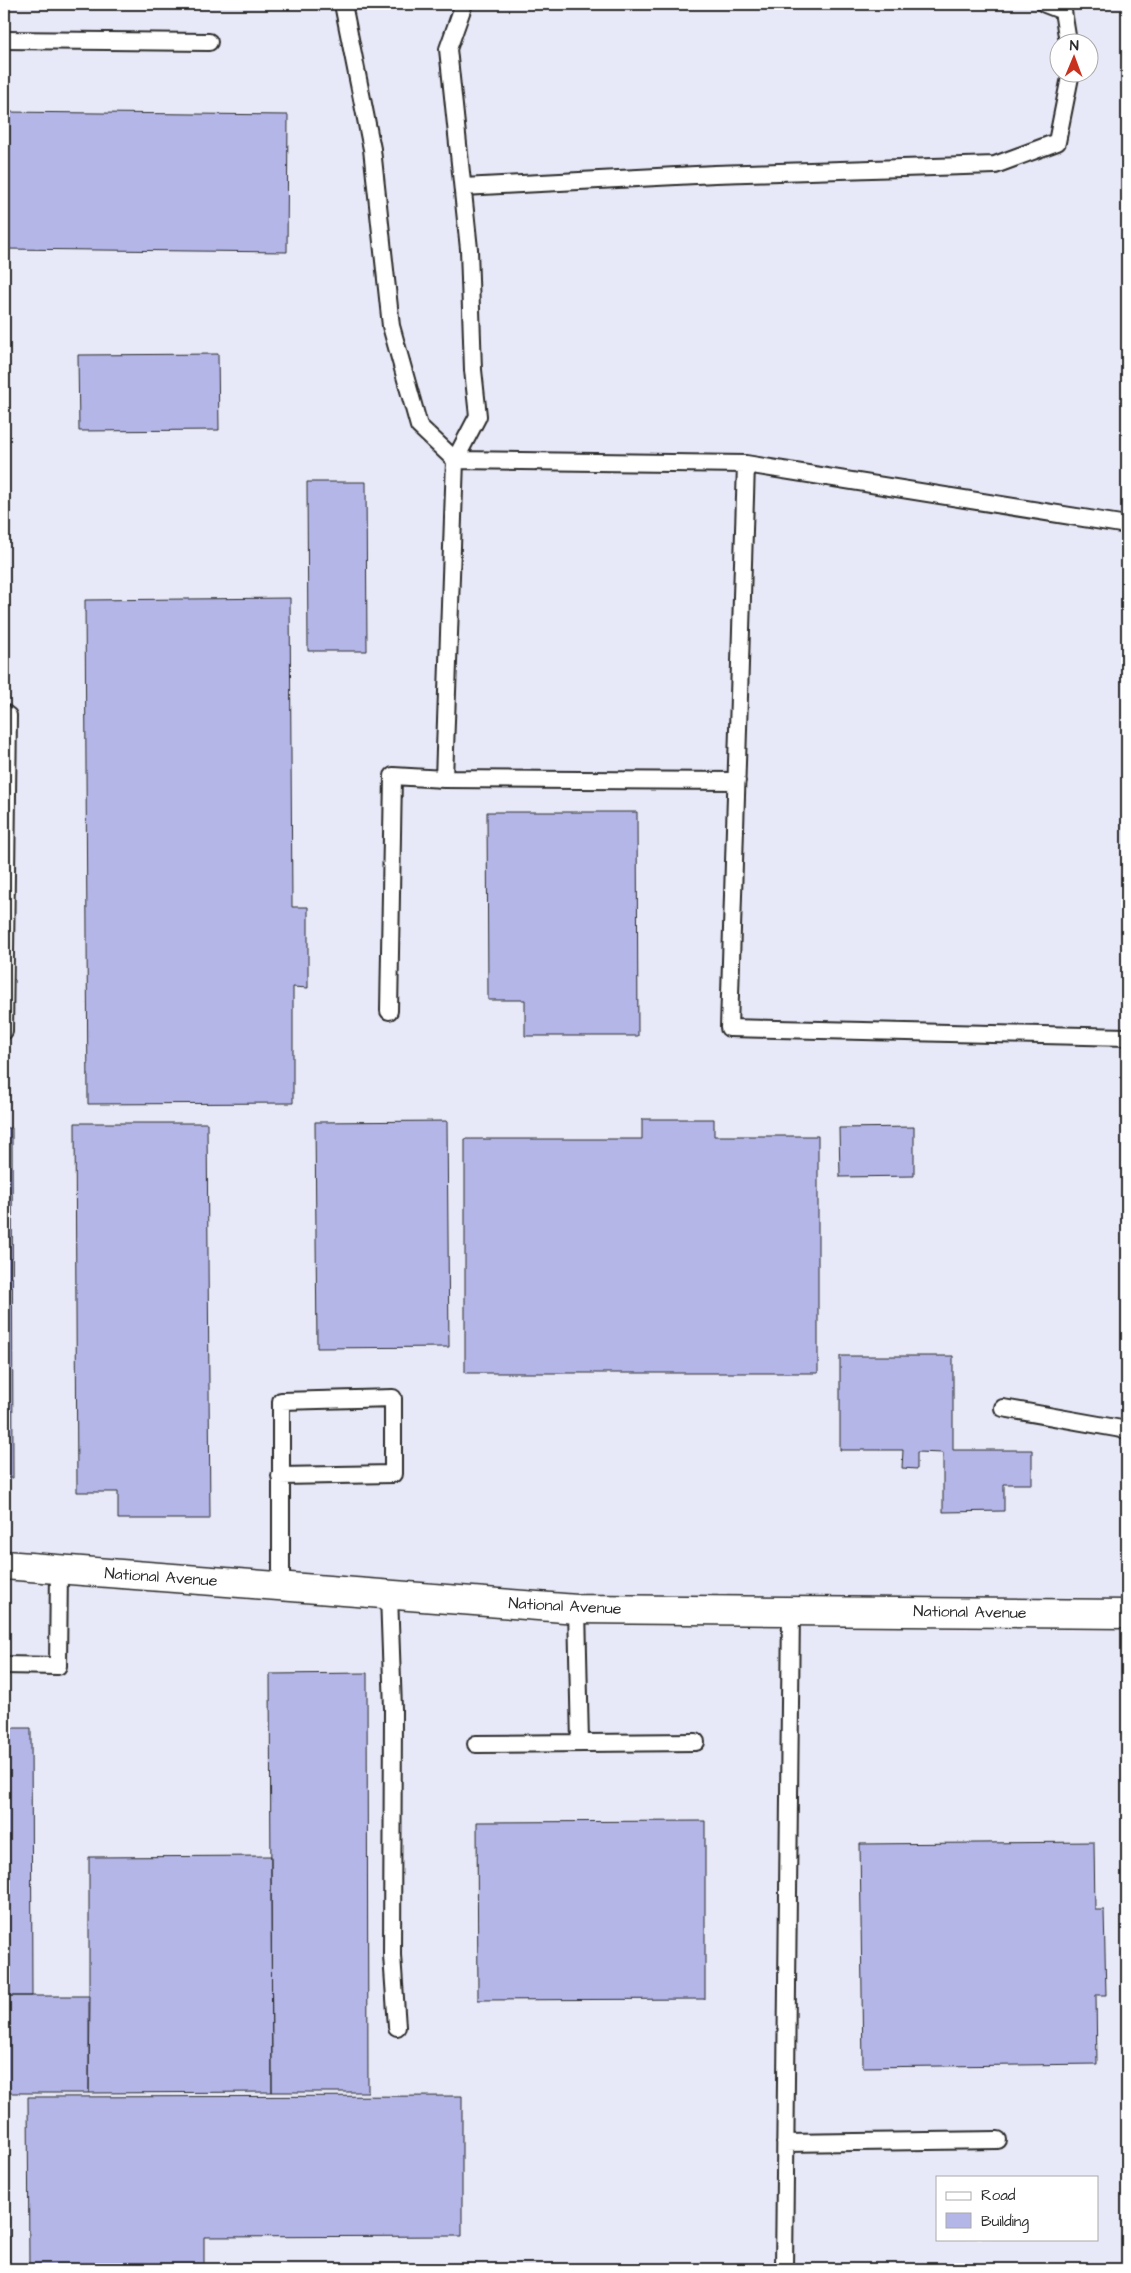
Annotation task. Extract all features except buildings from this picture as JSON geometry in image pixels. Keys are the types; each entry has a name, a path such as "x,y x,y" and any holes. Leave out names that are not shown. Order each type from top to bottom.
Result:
{"street":[{"name":"National Avenue","path":"4,1565 577,1609 1127,1614"}],"lane":[{"path":"344,4 372,149 391,326 419,426 455,460 746,464 1127,525"},
{"path":"444,779 455,460 478,416 473,370 469,249 448,49 464,4"},
{"path":"1045,4 1063,11 1066,32"},
{"path":"4,40 209,42"},
{"path":"463,187 715,174 995,165 1057,142 1069,82"},
{"path":"746,464 729,1028 1127,1037"},
{"path":"4,713 8,716 4,1031"},
{"path":"389,1012 393,776 444,779 737,781"},
{"path":"280,1476 393,1474 393,1398 281,1401 280,1476 281,1587"},
{"path":"1003,1408 1127,1430"},
{"path":"4,1665 58,1666 59,1569"},
{"path":"389,1595 392,1709 392,1955 397,2027"},
{"path":"577,1609 580,1743"},
{"path":"784,2269 791,1610"},
{"path":"476,1744 696,1742"},
{"path":"785,2143 998,2140"}],"shaded area":[{"path":"4,4 1127,4 1127,2269 4,2269"}]}
